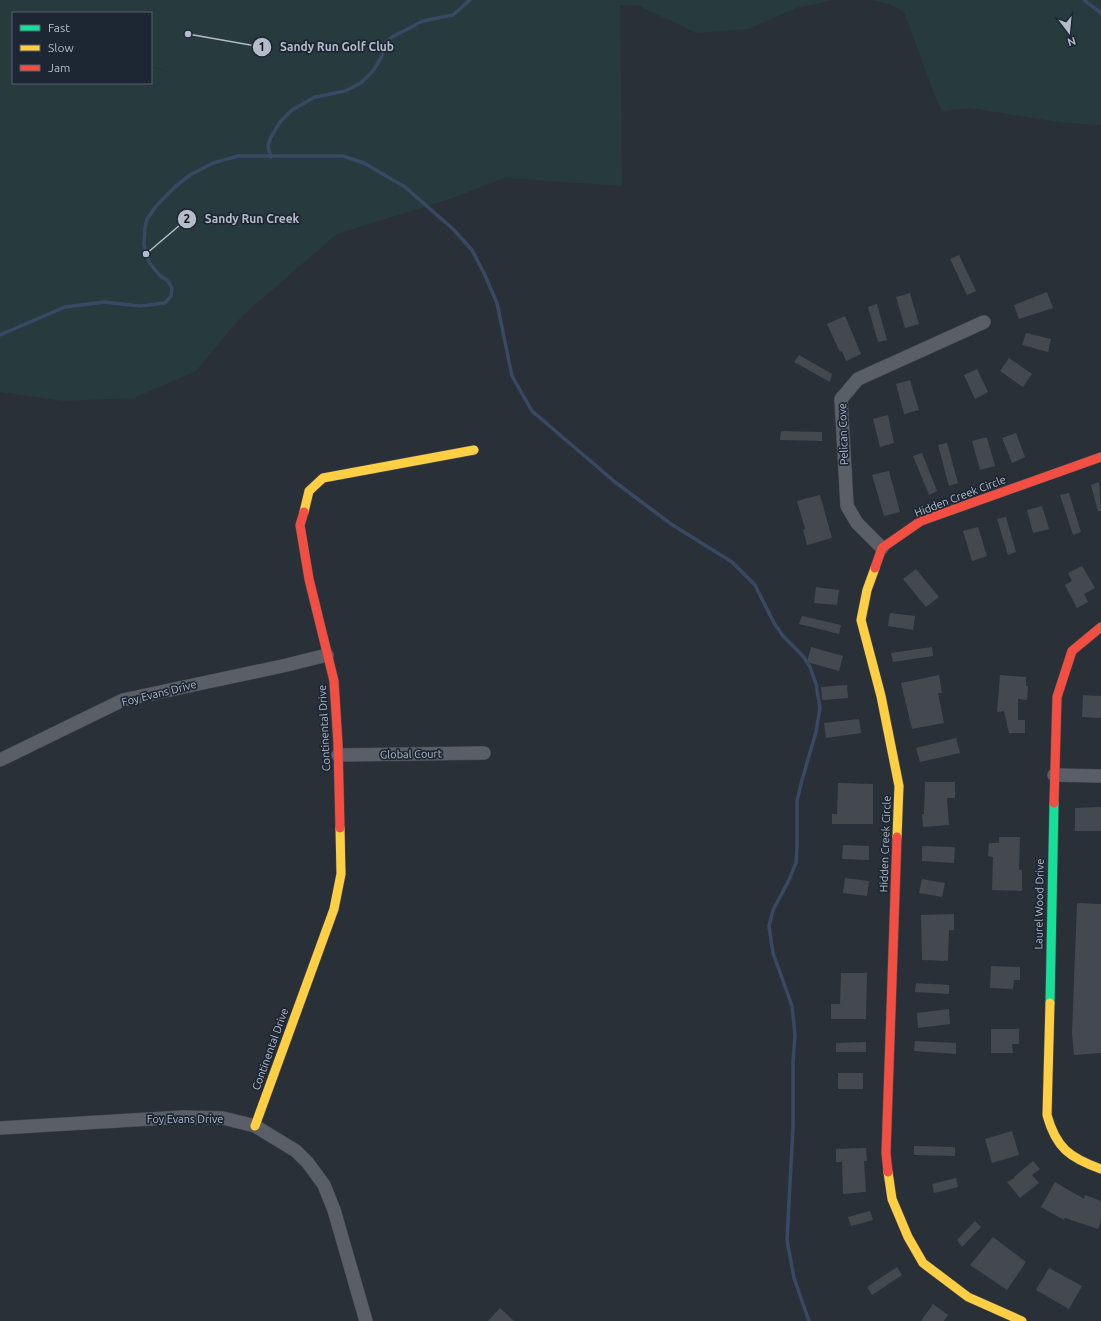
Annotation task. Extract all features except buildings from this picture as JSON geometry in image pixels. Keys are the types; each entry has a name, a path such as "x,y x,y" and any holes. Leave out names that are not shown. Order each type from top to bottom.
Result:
{"street":[{"name":"Pelican Cove","path":"882,548 857,523 847,506 841,399 858,379 984,322"},
{"name":"Continental Drive","path":"255,1126 334,909 342,874 334,681 309,579 300,525 309,491 323,478 474,450"},
{"name":"Hidden Creek Circle","path":"1022,1321 968,1297 923,1263 908,1237 892,1199 886,1154 898,786 881,696 862,620 867,590 882,548 921,521 1101,457"},
{"name":"Laurel Wood Drive","path":"1101,627 1072,651 1057,697 1047,1115 1051,1132 1067,1155 1083,1164 1101,1169"},
{"name":"Foy Evans Drive","path":"0,760 123,700 327,655"},
{"name":"Global Court","path":"338,755 484,753"},
{"path":"1054,775 1101,776"},
{"name":"Foy Evans Drive","path":"0,1128 183,1117 223,1118 255,1126 296,1151 308,1162 324,1185 334,1210 366,1321"}],"green space":[{"path":"0,0 834,0 796,8 749,29 697,33 637,5 620,5 622,186 504,178 453,198 337,234 242,316 196,371 134,398 64,401 0,392"},
{"path":"872,0 1101,0 1101,125 1064,123 970,108 942,111 904,12 889,4"}],"waterway":[{"path":"271,157 268,146 271,137 280,122 292,110 315,97 345,91 361,83 373,71 382,56 385,43 392,37 423,21 453,15 470,0"},
{"path":"1084,0 1101,13"},
{"path":"0,335 65,307 104,302 140,306 165,303 171,296 172,288 167,280 160,276 149,262 144,245 145,228 147,219 157,205 176,186 190,175 213,163 238,156 343,156 364,163 405,187 453,229 472,250 497,303 512,376 532,411 615,482 671,524 732,562 755,585 774,623 783,636 803,656 810,667 816,684 820,708 816,732 797,801 796,863 773,910 769,926 773,953 792,1006 795,1035 793,1062 793,1127 787,1240 794,1278 809,1321"}],"traffic: fast":[{"path":"1050,1003 1054,803"}],"traffic: slow":[{"path":"304,512 309,491 323,478 474,450"},
{"path":"875,568 867,590 861,620 881,696 899,786 897,837"},
{"path":"255,1126 334,909 341,874 340,828"},
{"path":"1050,1003 1047,1115 1055,1136 1060,1144 1081,1161 1101,1169"},
{"path":"888,1172 892,1199 908,1237 923,1263 968,1297 1022,1321"}],"traffic: jam":[{"path":"875,568 882,548 921,521 1101,457"},
{"path":"304,512 300,525 309,579 334,681 338,744 340,828"},
{"path":"1054,803 1057,697 1072,651 1101,627"},
{"path":"888,1172 886,1153 897,837"}],"place":[{"name":"Sandy Run Golf Club","path":"188,34"},
{"name":"Sandy Run Creek","path":"146,254"}]}
